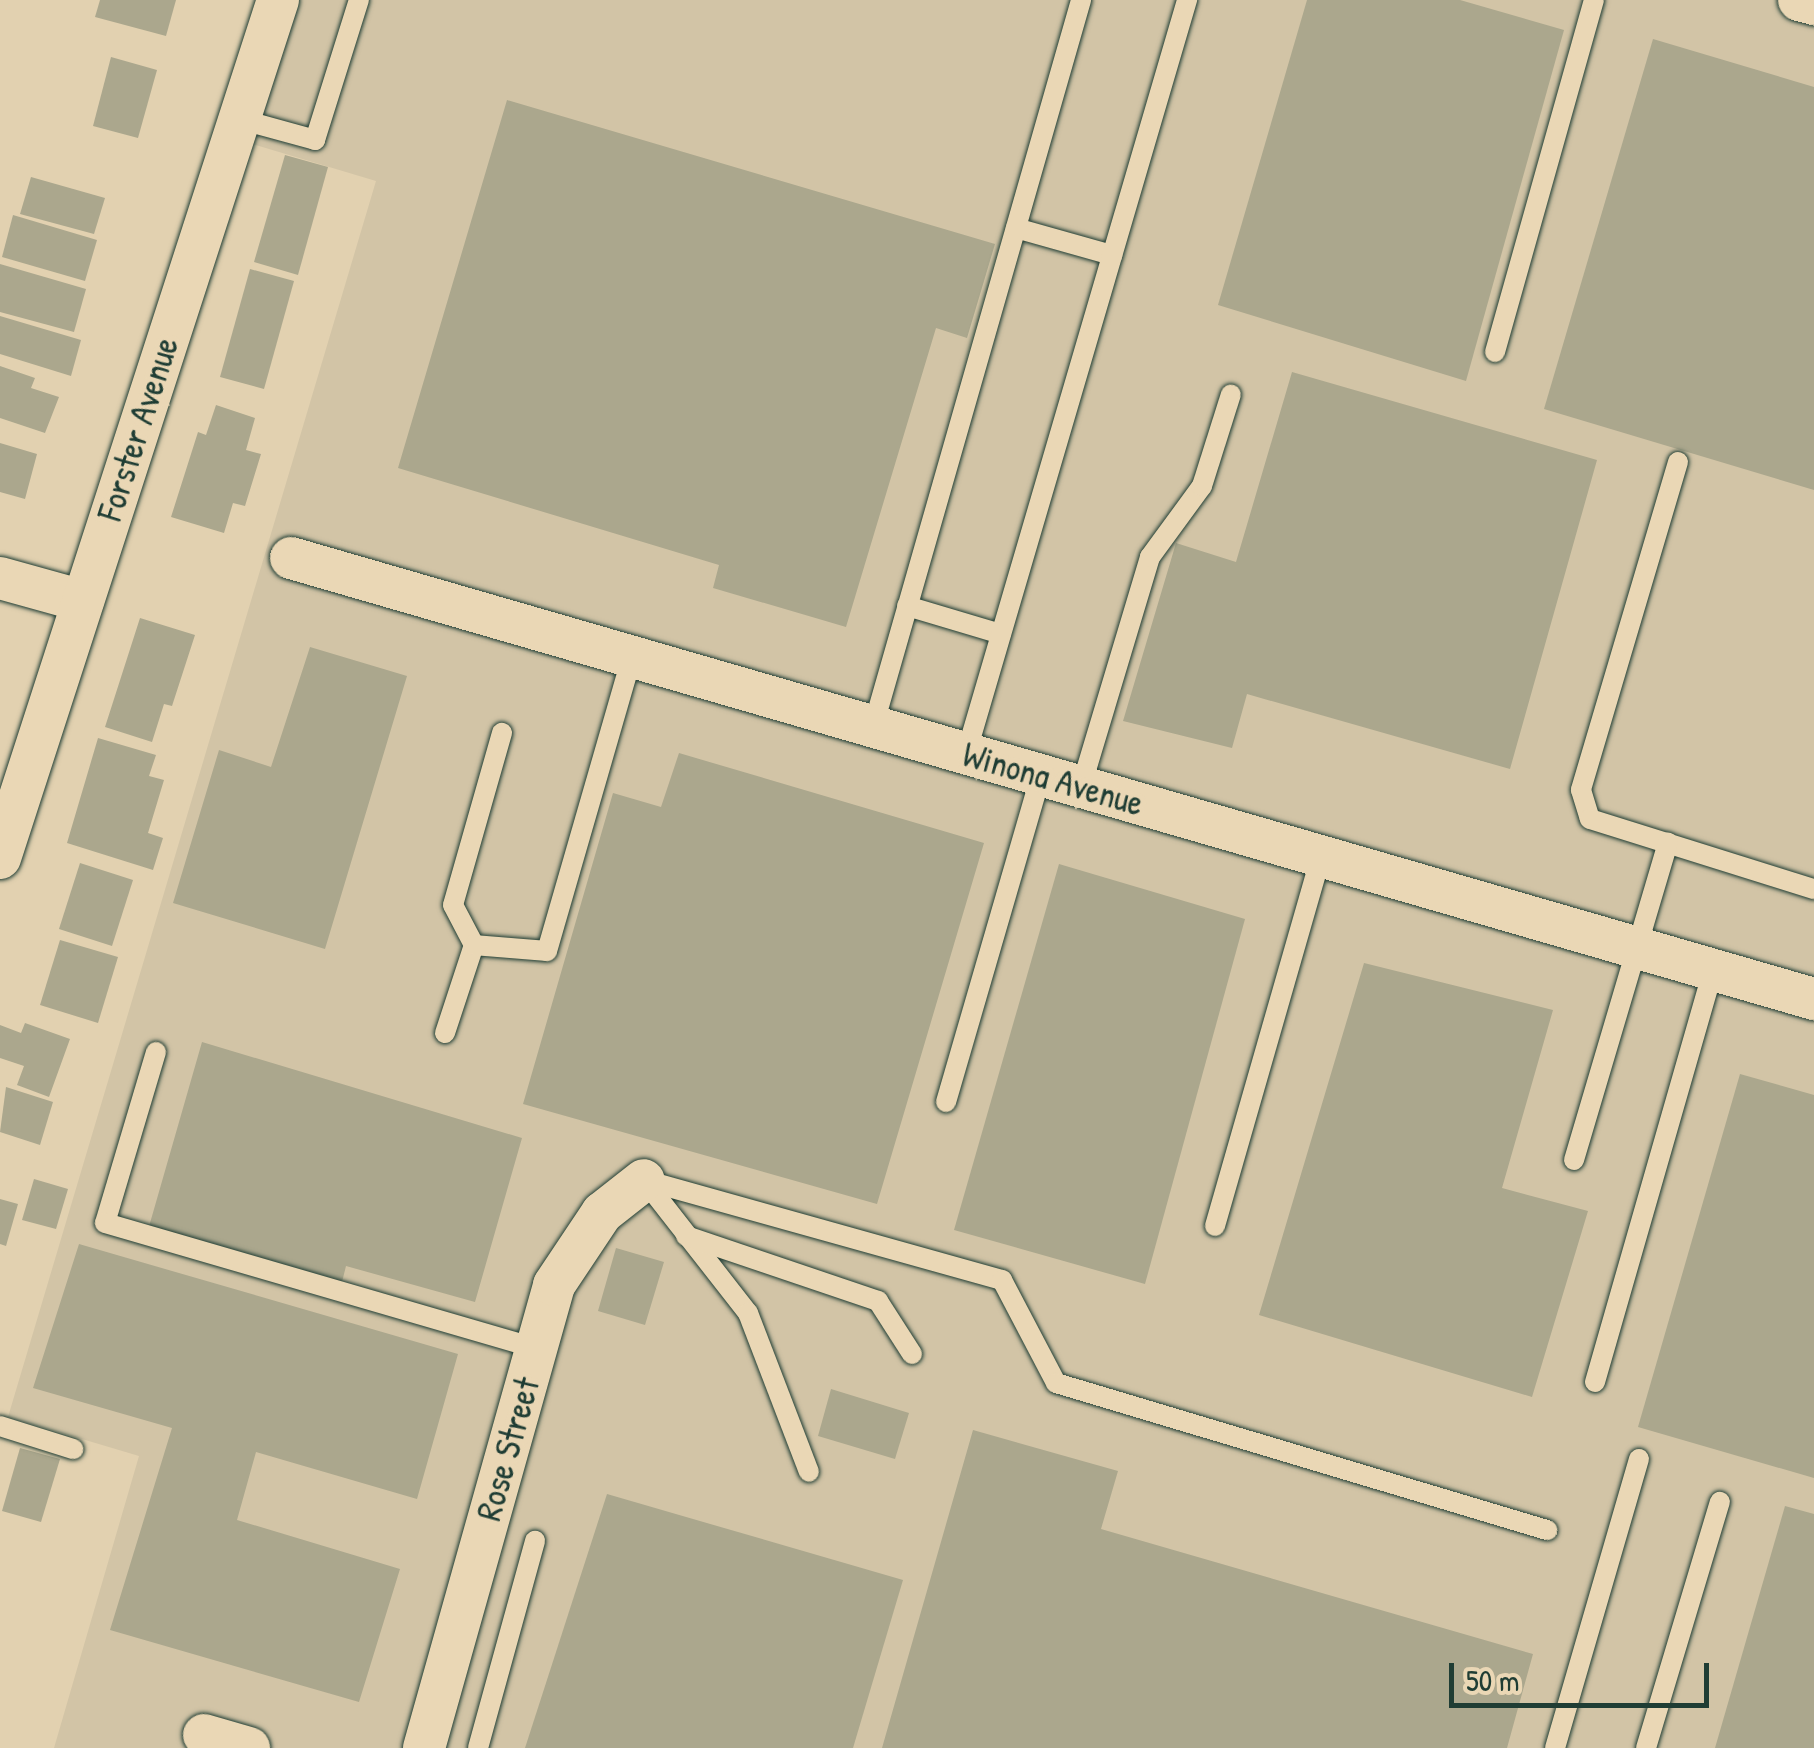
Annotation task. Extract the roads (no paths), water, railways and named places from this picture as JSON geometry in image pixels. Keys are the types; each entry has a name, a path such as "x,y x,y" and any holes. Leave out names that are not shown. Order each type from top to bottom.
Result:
{"street":[{"name":"Forster Avenue","path":"0,858 278,0"},
{"path":"1799,0 1814,4"},
{"name":"Winona Avenue","path":"291,558 1814,999"},
{"path":"0,578 83,602"},
{"name":"Rose Street","path":"424,1748 554,1285 602,1213 644,1180"},
{"path":"204,1735 250,1748"}],"lane":[{"path":"238,119 315,140 359,0"},
{"path":"873,727 1081,0"},
{"path":"966,754 1187,0"},
{"path":"1495,352 1594,0"},
{"path":"1016,228 1112,255"},
{"path":"1082,787 1150,557 1202,486 1231,394"},
{"path":"1678,462 1581,790 1590,819 1814,889"},
{"path":"908,606 1001,634"},
{"path":"474,945 547,951 632,657"},
{"path":"445,1033 474,945 453,905 502,733"},
{"path":"946,1102 1041,776"},
{"path":"1574,1160 1668,843"},
{"path":"1214,1226 1321,856"},
{"path":"1595,1382 1713,970"},
{"path":"156,1052 105,1222 536,1348"},
{"path":"644,1180 748,1313 809,1472"},
{"path":"644,1180 1002,1280 1056,1383 1547,1530"},
{"path":"684,1235 878,1301 912,1354"},
{"path":"0,1426 73,1448"},
{"path":"1555,1748 1639,1459"},
{"path":"1646,1748 1720,1502"},
{"path":"478,1748 535,1541"}]}
